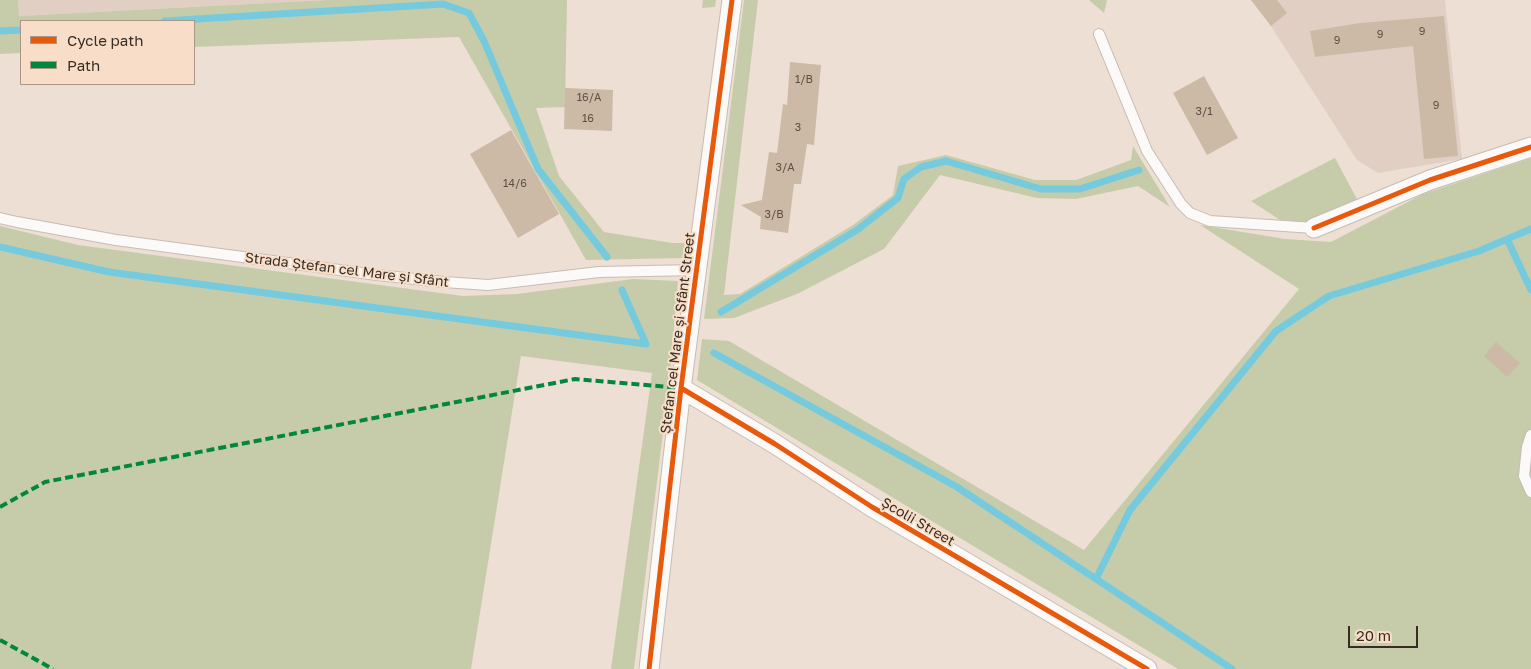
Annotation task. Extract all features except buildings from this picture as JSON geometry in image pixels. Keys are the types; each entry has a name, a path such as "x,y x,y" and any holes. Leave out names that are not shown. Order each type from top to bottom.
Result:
{"street":[{"name":"Ștefan cel Mare și Sfânt Street","path":"649,669 681,388 732,0"},
{"path":"1314,228 1430,180 1531,147"},
{"name":"Școlii Street","path":"681,388 776,444 872,507 1147,669"}],"lane":[{"path":"1099,34 1146,150 1181,204 1190,213 1210,221 1314,228"},
{"name":"Strada Ștefan cel Mare și Sfânt","path":"0,218 116,240 377,275 444,282 488,285 599,272 697,270"},
{"path":"1531,435 1527,447 1524,476 1531,492"}],"shaded area":[{"path":"18,0 327,0 19,16"},
{"path":"1251,0 1445,0 1462,159 1378,173 1357,160 1271,26"}],"green space":[{"path":"0,0 18,0 19,16 327,0 567,0 565,107 536,108 559,176 604,232 672,243 685,243 683,258 586,260 459,37 195,47 195,20 20,20 20,53 0,54"},
{"path":"703,0 716,0 715,7 702,8"},
{"path":"744,0 758,0 724,295 740,294 853,225 893,195 898,166 946,155 1035,180 1076,180 1131,160 1133,146 1170,207 1138,186 1076,199 1037,198 940,175 884,249 797,294 734,318 704,319"},
{"path":"1089,0 1107,0 1104,13"},
{"path":"1335,158 1357,199 1308,222 1280,220 1251,201"},
{"path":"1531,158 1531,669 1178,669 697,380 702,339 729,341 1084,550 1299,289 1200,225 1285,239 1331,242 1423,194"},
{"path":"0,226 78,245 463,296 517,294 633,279 678,281 670,375 634,669 611,669 652,373 521,356 471,669 0,669"}],"waterway":[{"path":"181,20 443,4 469,13 484,41 538,169 607,257"},
{"path":"0,31 20,30"},
{"path":"721,312 857,230 898,198 904,179 921,167 946,161 1041,189 1080,189 1139,170"},
{"path":"1096,579 1130,510 1276,331 1329,296 1479,251 1531,229"},
{"path":"1507,239 1531,290"},
{"path":"0,247 109,272 646,344"},
{"path":"622,290 646,344"},
{"path":"714,353 957,487 1232,669"}],"marked path":[{"path":"0,507 45,482 575,379 681,388"},
{"path":"0,640 53,669"}],"cycle path":[{"path":"649,669 681,388 732,0"},
{"path":"1314,228 1430,180 1531,147"},
{"path":"681,388 775,444 872,507 1147,669"}]}
